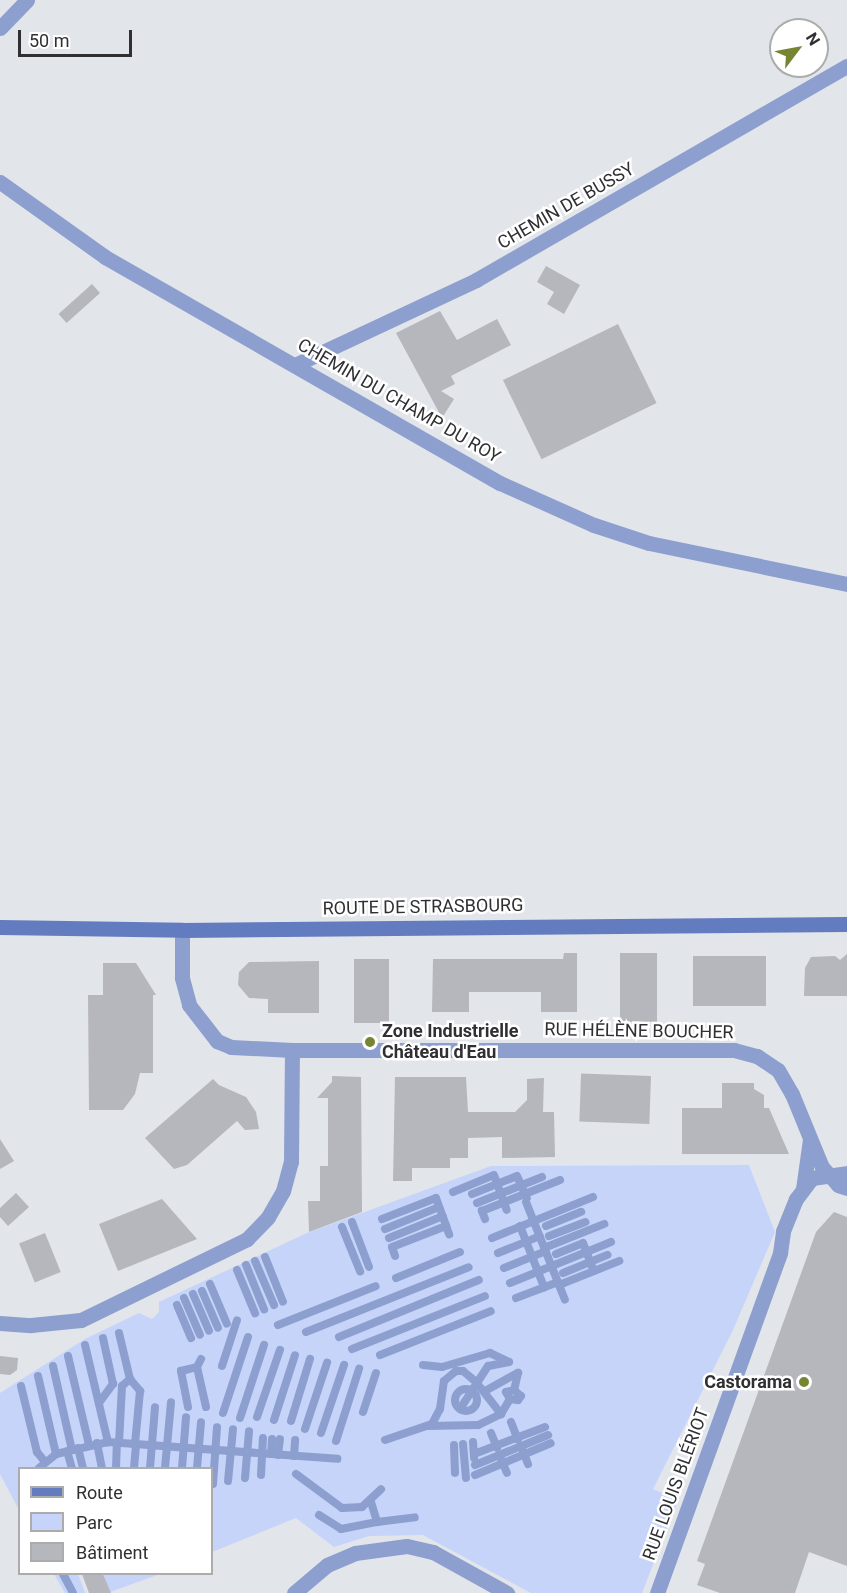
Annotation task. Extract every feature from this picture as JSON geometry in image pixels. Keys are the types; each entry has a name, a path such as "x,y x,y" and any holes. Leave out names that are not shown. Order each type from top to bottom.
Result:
{"main road":[{"name":"ROUTE DE STRASBOURG","path":"0,927 182,930 847,924"}],"street":[{"path":"0,28 27,0"},
{"name":"CHEMIN DE BUSSY","path":"297,364 476,280 847,66"},
{"name":"CHEMIN DU CHAMP DU ROY","path":"0,182 105,257 297,364 384,420 489,477 594,525 649,543 847,584"},
{"name":"RUE HÉLÈNE BOUCHER","path":"182,930 182,978 189,1005 202,1025 217,1041 231,1047 292,1050 735,1050 757,1056 778,1070 810,1139"},
{"path":"0,1323 31,1325 81,1320 247,1239 273,1209 283,1191 291,1162 292,1050"},
{"path":"810,1139 832,1164 847,1172"},
{"path":"810,1139 827,1173 847,1188"},
{"path":"803,1189 810,1139"},
{"path":"803,1189 812,1178 827,1173 847,1172"},
{"name":"RUE LOUIS BLÉRIOT","path":"657,1593 780,1253 783,1231 803,1189"},
{"path":"294,1593 327,1565 355,1553 407,1546 433,1552 507,1593"}],"lane":[{"path":"453,1192 494,1175 506,1206"},
{"path":"472,1194 518,1176 533,1221 565,1300"},
{"path":"477,1203 542,1177"},
{"path":"485,1219 482,1211 526,1199 560,1180"},
{"path":"492,1238 593,1197"},
{"path":"382,1219 436,1198 448,1230 419,1236 392,1247 395,1256"},
{"path":"578,1203 588,1230"},
{"path":"385,1229 439,1207"},
{"path":"408,1209 423,1245"},
{"path":"546,1226 581,1212"},
{"path":"389,1238 443,1216"},
{"path":"352,1222 369,1267"},
{"path":"549,1236 585,1222"},
{"path":"504,1268 604,1224"},
{"path":"520,1226 544,1287"},
{"path":"342,1227 360,1271"},
{"path":"498,1252 540,1236"},
{"path":"510,1283 611,1242"},
{"path":"556,1254 583,1244 594,1271"},
{"path":"396,1278 460,1252"},
{"path":"563,1273 607,1255"},
{"path":"265,1257 283,1302"},
{"path":"255,1261 274,1305"},
{"path":"516,1298 619,1261"},
{"path":"246,1265 264,1309"},
{"path":"306,1332 469,1267"},
{"path":"237,1270 255,1313"},
{"path":"339,1337 479,1280"},
{"path":"210,1284 227,1324"},
{"path":"278,1325 376,1287"},
{"path":"209,1331 198,1292 218,1328"},
{"path":"352,1349 485,1296"},
{"path":"184,1298 200,1335"},
{"path":"177,1305 191,1338"},
{"path":"380,1355 491,1311"},
{"path":"222,1366 237,1320"},
{"path":"119,1333 130,1378 140,1391 134,1467"},
{"path":"223,1413 248,1337"},
{"path":"99,1403 113,1383 103,1338"},
{"path":"85,1345 108,1442"},
{"path":"240,1418 264,1345"},
{"path":"257,1418 280,1350"},
{"path":"423,1365 442,1367 475,1355 490,1353 509,1362 518,1373"},
{"path":"274,1420 295,1355"},
{"path":"475,1355 488,1366"},
{"path":"68,1356 102,1467"},
{"path":"291,1421 310,1359"},
{"path":"460,1409 488,1366 509,1362"},
{"path":"188,1407 181,1371 199,1363 206,1407"},
{"path":"305,1429 327,1363"},
{"path":"321,1433 344,1365"},
{"path":"53,1366 72,1449 72,1467"},
{"path":"336,1441 358,1369"},
{"path":"428,1426 440,1409 446,1377 464,1371 485,1391 501,1414"},
{"path":"363,1412 376,1373"},
{"path":"385,1440 428,1426 478,1425 501,1414 510,1399 506,1392 514,1390 518,1373"},
{"path":"485,1391 518,1373"},
{"path":"38,1376 57,1454"},
{"path":"116,1467 122,1386 130,1378"},
{"path":"21,1386 37,1452 45,1462"},
{"path":"165,1467 171,1402"},
{"path":"150,1467 154,1407"},
{"path":"182,1467 186,1417"},
{"path":"197,1467 201,1422"},
{"path":"511,1422 528,1464"},
{"path":"213,1484 217,1427"},
{"path":"474,1454 544,1427"},
{"path":"228,1481 233,1429"},
{"path":"245,1478 249,1431"},
{"path":"491,1433 507,1473"},
{"path":"263,1438 270,1454"},
{"path":"261,1475 276,1439"},
{"path":"475,1465 550,1439"},
{"path":"294,1456 295,1440"},
{"path":"40,1467 57,1454 108,1442 337,1459"},
{"path":"473,1442 476,1478 522,1450"},
{"path":"455,1473 459,1445 465,1478"},
{"path":"72,1449 82,1467"},
{"path":"297,1474 342,1508 371,1502 381,1489"},
{"path":"371,1502 377,1522"},
{"path":"320,1515 341,1530 415,1516"},
{"path":"64,1575 73,1593"}],"green space":[{"path":"749,1165 775,1232 733,1330 653,1489 678,1500 642,1593 531,1593 423,1535 369,1536 334,1547 296,1518 213,1552 213,1467 18,1467 18,1508 0,1474 0,1393 85,1339 139,1313 152,1319 159,1312 159,1302 307,1233 491,1166"},
{"path":"55,1575 78,1575 85,1593 65,1593"},
{"path":"103,1575 157,1575 110,1592"}],"building":[{"path":"546,266 580,285 564,314 547,304 554,292 537,282"},
{"path":"92,284 100,293 67,323 59,314"},
{"path":"440,311 457,340 497,319 511,345 451,376 455,384 441,391 454,399 442,418 396,333"},
{"path":"618,324 657,403 542,459 503,380"},
{"path":"564,953 577,953 577,1012 541,1012 541,992 469,992 469,1012 432,1012 433,959 563,959"},
{"path":"620,953 657,953 657,1022 620,1022"},
{"path":"847,954 847,996 804,996 805,968 811,957 835,956 840,960"},
{"path":"693,956 766,956 766,1006 693,1006"},
{"path":"354,959 389,959 389,1023 354,1023"},
{"path":"319,961 319,1013 268,1013 268,999 249,998 238,985 239,972 249,962"},
{"path":"103,963 136,963 156,995 153,995 153,1073 140,1073 135,1094 123,1110 89,1110 88,995 103,995"},
{"path":"581,1074 651,1076 649,1124 579,1122"},
{"path":"332,1076 361,1077 362,1212 309,1232 308,1201 320,1201 320,1166 328,1166 328,1098 317,1098 332,1082"},
{"path":"395,1077 466,1077 468,1112 515,1112 527,1100 527,1079 544,1078 543,1112 554,1112 555,1157 502,1158 502,1137 468,1138 468,1158 450,1158 450,1168 412,1168 412,1181 393,1181"},
{"path":"213,1079 219,1085 246,1097 256,1112 259,1129 245,1130 237,1121 187,1165 174,1169 145,1138"},
{"path":"722,1083 754,1083 754,1089 764,1095 764,1108 769,1108 789,1154 682,1154 682,1108 722,1108"},
{"path":"0,1139 14,1161 0,1169"},
{"path":"16,1193 29,1207 8,1226 0,1217 0,1208"},
{"path":"162,1199 197,1239 118,1271 99,1224"},
{"name":"Castorama","path":"834,1212 847,1217 847,1566 809,1552 795,1593 720,1593 697,1585 705,1564 697,1561 816,1232"},
{"path":"45,1233 61,1272 35,1282 19,1243"},
{"path":"0,1356 18,1358 17,1370 10,1375 0,1374"},
{"path":"82,1575 103,1575 111,1593 89,1593"}],"place":[{"name":"Zone Industrielle Château d'Eau","path":"370,1042"},
{"name":"Castorama","path":"804,1382"}]}
